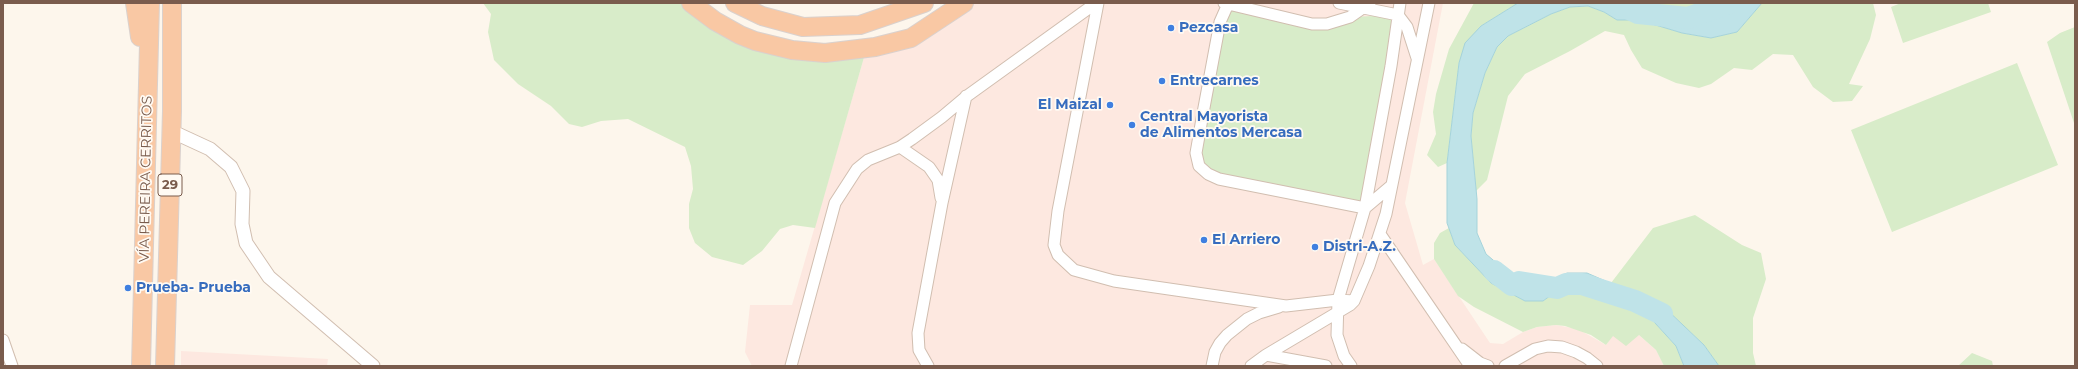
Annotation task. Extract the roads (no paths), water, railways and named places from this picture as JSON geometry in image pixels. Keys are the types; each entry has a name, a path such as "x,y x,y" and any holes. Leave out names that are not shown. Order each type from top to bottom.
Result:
{"highway":[{"path":"135,3 148,88"},
{"name":"29","path":"148,88 150,3"},
{"name":"29","path":"165,366 171,131 172,3"},
{"path":"691,3 715,21 740,35 756,41 792,50 825,53 875,47 911,38 964,3"},
{"path":"735,3 762,16 803,27 860,25 924,3"},
{"name":"VÍA PEREIRA CERRITOS","path":"141,366 148,88"}],"street":[{"path":"791,366 835,203 857,170 868,160 900,147 942,117 967,96 1097,3"},
{"path":"1097,3 1058,210 1054,245 1058,255 1074,270 1114,281 1286,306"},
{"path":"1340,3 1367,5 1398,15 1406,27 1418,60"},
{"path":"1350,366 1344,356 1337,335 1338,300 1365,208 1388,81 1400,3"},
{"path":"1252,366 1266,355 1350,305 1354,301 1380,234 1386,214 1429,3"},
{"path":"1365,208 1219,179 1208,174 1199,166 1196,153 1220,22 1226,4 1312,24 1327,24 1350,16 1367,5"},
{"path":"1350,16 1398,15"},
{"path":"928,366 919,350 918,333 942,203 967,96"},
{"path":"171,131 210,149 231,167 243,191 242,224 246,243 269,277 373,366"},
{"path":"900,147 929,167 938,180 942,203"},
{"path":"1365,208 1391,186"},
{"path":"1380,234 1470,366"},
{"path":"1212,366 1220,343 1247,319 1269,309 1286,306 1338,300 1354,301"},
{"path":"3,340 12,366"},
{"path":"1453,341 1470,356 1488,366"},
{"path":"1505,366 1535,349 1548,346 1562,347 1576,352 1597,366"},
{"path":"1266,355 1326,366"}],"water":[{"path":"1518,3 1637,3 1688,18 1708,19 1732,3 1762,3 1737,32 1711,38 1682,33 1639,20 1617,20 1604,12 1588,6 1570,7 1551,14 1508,36 1497,47 1485,73 1473,113 1471,136 1477,199 1477,233 1486,254 1519,282 1535,284 1550,281 1567,273 1587,273 1663,306 1704,345 1719,366 1684,366 1676,346 1635,301 1582,284 1566,284 1543,301 1525,301 1491,283 1455,245 1447,223 1447,163 1459,63 1465,43 1481,26"}],"waterway":[{"path":"1617,3 1638,13 1688,18 1729,3"},
{"path":"1494,271 1512,285 1519,282 1557,288 1566,284 1582,284 1635,301 1662,314"}],"place":[{"name":"Pezcasa","path":"1171,28"},
{"name":"Entrecarnes","path":"1162,81"},
{"name":"El Maizal","path":"1110,105"},
{"name":"Central Mayorista de Alimentos Mercasa","path":"1132,125"},
{"name":"El Arriero","path":"1204,240"},
{"name":"Distri-A.Z.","path":"1315,247"},
{"name":"Prueba- Prueba","path":"128,288"}]}
